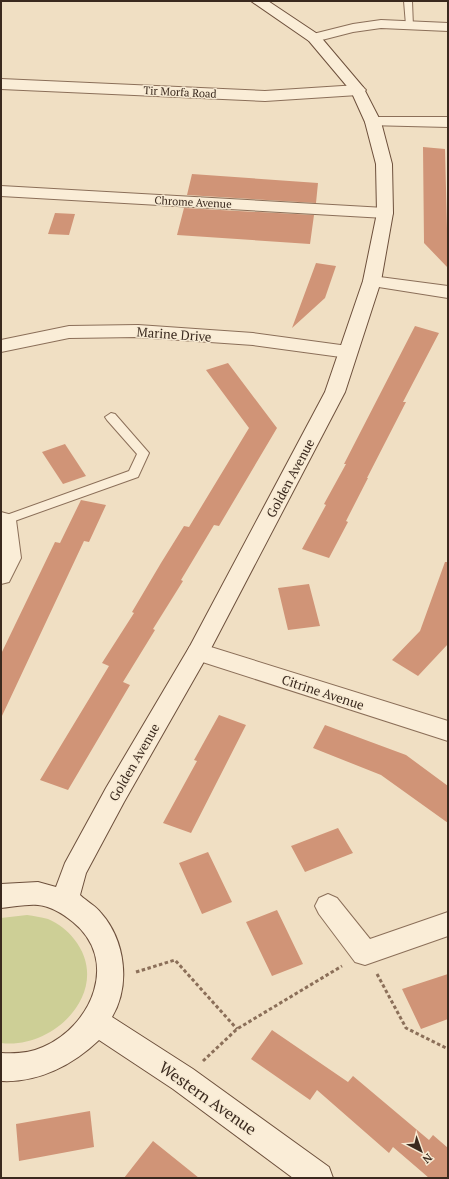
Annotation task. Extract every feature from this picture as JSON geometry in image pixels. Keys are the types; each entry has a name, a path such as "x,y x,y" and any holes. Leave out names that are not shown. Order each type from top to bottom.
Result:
{"street":[{"name":"Golden Avenue","path":"65,900 74,872 111,802 198,652 335,392 372,281 385,213 384,164 373,122 358,90 314,38 258,1"},
{"path":"314,38 353,28 381,24 448,27"},
{"name":"Tir Morfa Road","path":"1,84 265,96 358,90"},
{"path":"373,122 448,122"},
{"name":"Chrome Avenue","path":"1,192 385,213"},
{"path":"372,281 448,292"},
{"name":"Marine Drive","path":"1,346 69,332 138,331 253,339 348,352"},
{"path":"1,576 10,558 3,520"},
{"name":"Citrine Avenue","path":"198,652 448,732"},
{"path":"1,896 16,893 41,894 65,900 86,914 101,932 110,955 111,980 106,1002 96,1022 73,1046 45,1062 12,1068 1,1067"},
{"path":"328,906 365,953 448,924"},
{"name":"Western Avenue","path":"96,1022 184,1079 318,1178"}],"lane":[{"path":"408,1 410,25"},
{"path":"3,520 134,474 143,453 111,417"}],"path":[{"path":"184,1079 237,1029 365,953 406,1028 448,1049"},
{"path":"111,980 175,960 237,1029"}],"green space":[{"path":"27,915 48,919 69,933 85,958 87,977 83,996 73,1012 58,1026 41,1037 21,1043 1,1043 1,918"}],"building":[{"path":"423,147 445,149 448,268 424,243"},
{"path":"192,174 318,183 316,203 187,195"},
{"path":"184,208 314,215 310,244 177,235"},
{"path":"55,213 75,214 69,235 48,234"},
{"path":"316,263 336,266 325,298 292,328"},
{"path":"415,326 439,333 403,402 406,402 346,521 348,522 329,558 302,549 326,505 324,504 346,464 344,464"},
{"path":"228,363 277,428 219,526 214,525 181,580 183,581 153,629 155,630 123,682 130,685 68,790 40,780 109,666 102,663 134,613 132,612 161,563 184,526 189,527 249,428 206,370"},
{"path":"65,444 86,476 63,484 42,452"},
{"path":"81,500 106,505 89,542 84,541 1,718 1,654 55,542 60,543"},
{"path":"445,562 448,562 448,644 418,676 392,660 420,631"},
{"path":"309,584 320,626 288,630 278,588"},
{"path":"219,715 246,725 191,833 163,823 197,761 194,760"},
{"path":"325,725 406,755 448,786 448,823 381,775 313,748"},
{"path":"338,828 353,853 305,872 291,846"},
{"path":"208,852 232,902 202,914 179,863"},
{"path":"277,910 303,964 272,976 246,922"},
{"path":"448,974 448,1019 421,1029 402,989"},
{"path":"272,1030 348,1082 353,1076 429,1140 433,1135 448,1148 448,1178 429,1178 393,1147 389,1153 317,1090 310,1100 251,1059"},
{"path":"90,1111 94,1147 19,1161 16,1124"},
{"path":"153,1141 199,1178 124,1178"}]}
